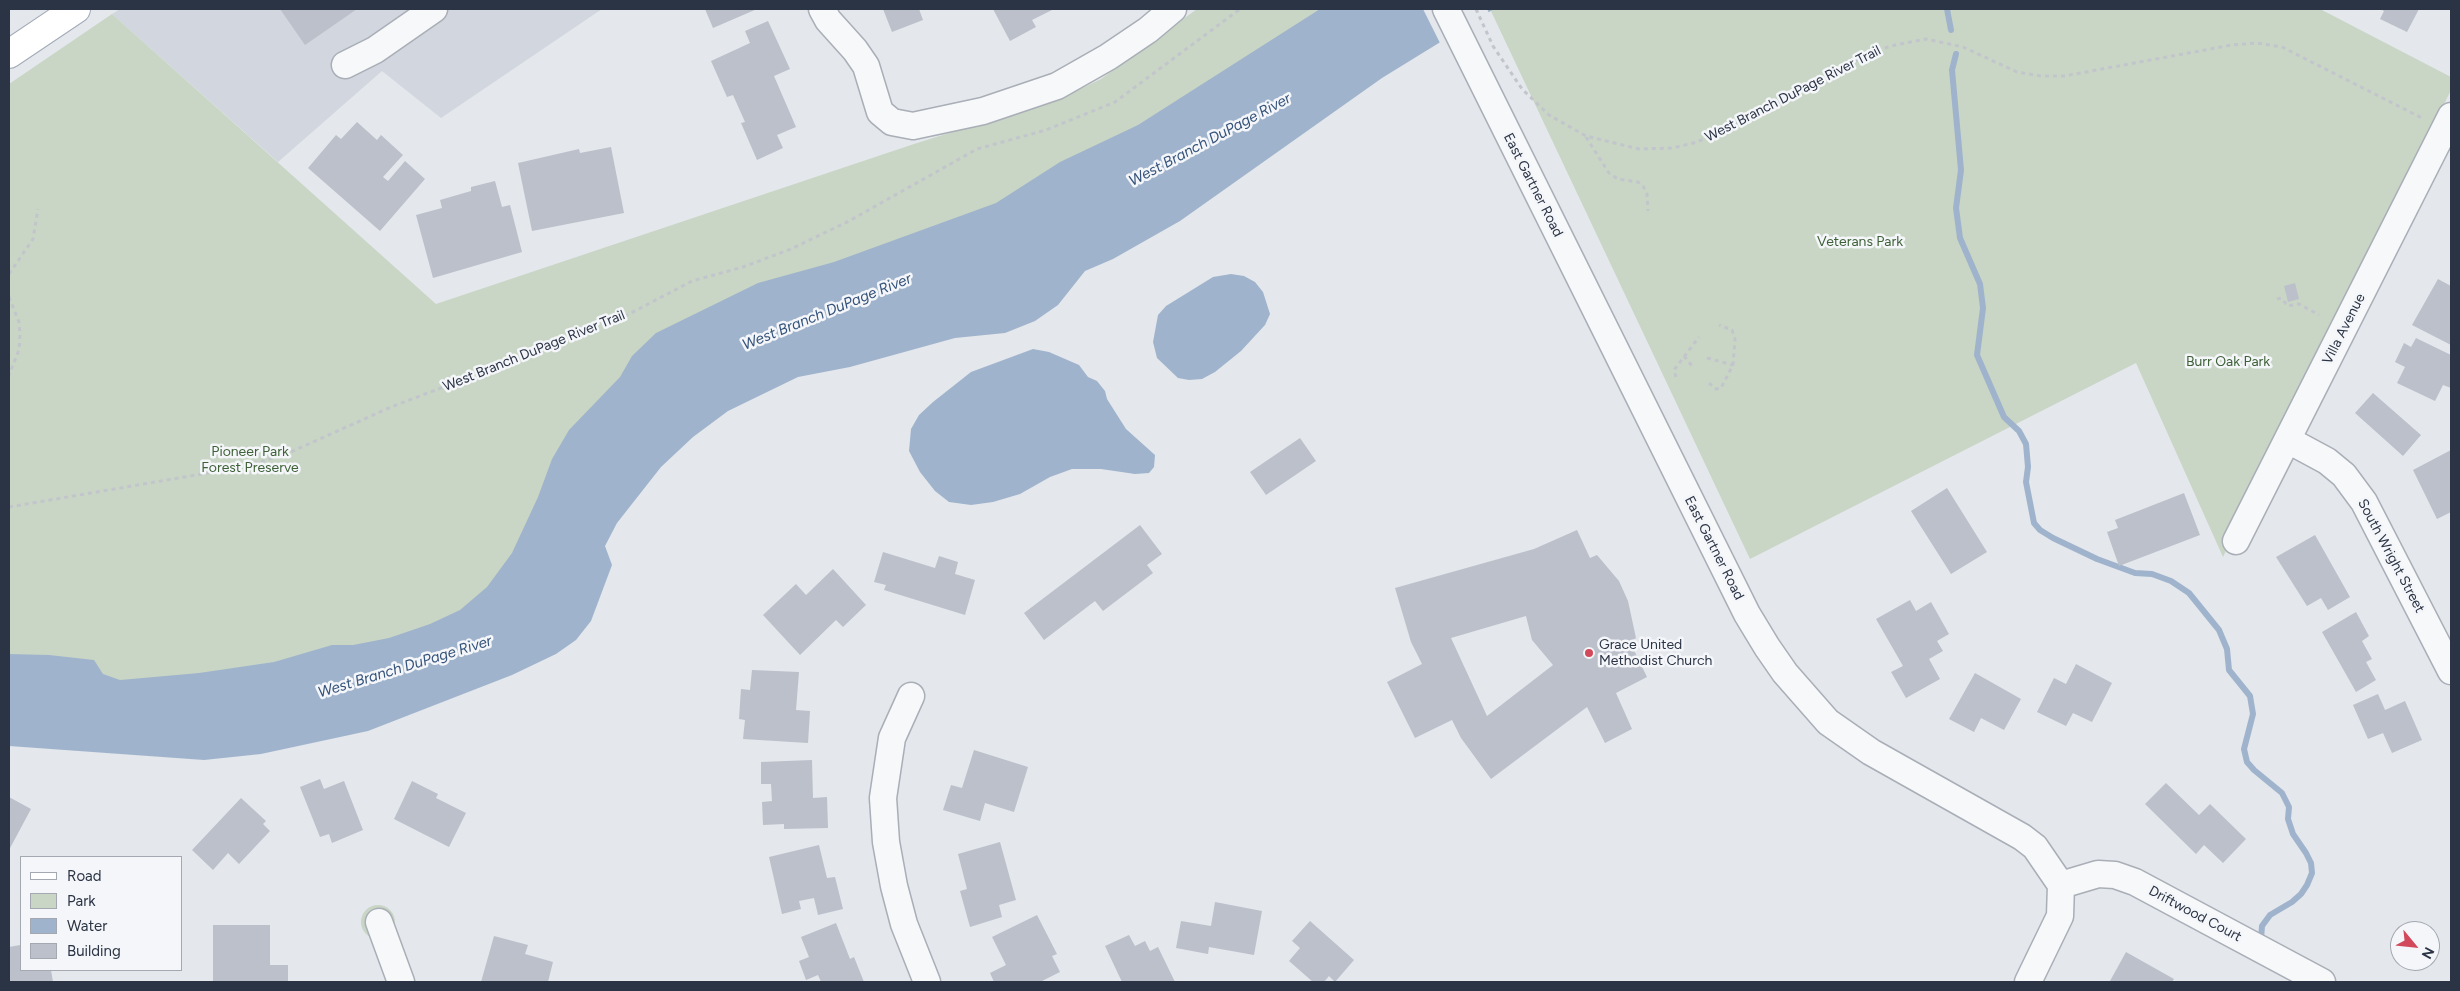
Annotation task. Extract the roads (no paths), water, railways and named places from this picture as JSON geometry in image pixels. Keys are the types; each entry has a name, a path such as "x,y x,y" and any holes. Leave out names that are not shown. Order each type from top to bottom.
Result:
{"main road":[{"path":"9,54 76,9"}],"street":[{"path":"345,65 375,50 434,9"},
{"path":"822,9 828,20 856,50 866,66 872,81 874,98 880,112 892,122 913,126 983,111 1057,86 1108,57 1173,9"},
{"name":"East Gartner Road","path":"1446,9 1747,614 1785,673 1828,722 1850,738 1871,752 2022,837 2040,853 2061,885"},
{"name":"Villa Avenue","path":"2236,541 2448,123"},
{"name":"South Wright Street","path":"2288,440 2326,461 2338,470 2364,502 2451,671"},
{"path":"911,696 892,738 883,798 886,842 894,886 904,924 927,982"},
{"name":"Driftwood Court","path":"2061,885 2098,874 2115,875 2135,882 2322,982"},
{"path":"2028,982 2060,916 2061,885"},
{"path":"379,922 401,982"}],"water":[{"name":"West Branch DuPage River","path":"1320,9 1494,9 1382,78 1180,221 1113,259 1085,271 1058,305 1035,321 1005,333 955,338 850,367 798,377 728,411 693,437 661,467 617,523 605,546 612,565 591,621 576,640 556,654 512,675 368,731 261,754 204,760 9,746 9,654 49,655 94,660 103,674 120,680 199,673 274,662 332,645 353,645 389,638 430,624 460,610 487,587 512,553 538,497 552,459 569,430 620,377 632,356 656,333 758,283 834,262 996,203 1060,162 1138,125"},
{"path":"1231,274 1244,276 1255,282 1263,292 1270,314 1265,325 1241,351 1215,372 1202,379 1189,380 1178,378 1157,358 1153,342 1158,315 1166,306 1213,277"},
{"path":"1033,349 1049,352 1079,365 1088,377 1097,381 1105,391 1107,399 1126,429 1155,455 1154,467 1149,473 1135,474 1101,469 1072,469 1050,477 1020,494 993,502 971,505 949,502 935,491 920,472 909,451 911,429 919,415 971,372"}],"waterway":[{"path":"1947,9 1951,30"},
{"path":"1956,54 1952,70 1961,170 1956,208 1960,238 1980,284 1983,308 1977,355 2004,417 2019,431 2026,444 2028,467 2026,482 2034,523 2040,530 2053,538 2097,559 2135,573 2152,574 2171,581 2189,593 2219,630 2227,649 2229,670 2250,696 2253,714 2244,749 2247,762 2282,793 2289,807 2288,819 2293,834 2311,863 2312,873 2307,885 2292,902 2270,915 2262,926 2261,939"}],"place":[{"name":"Grace United Methodist Church","path":"1589,653"}],"park label":[{"name":"Veterans Park","path":"1860,242"},
{"name":"Burr Oak Park","path":"2228,362"},
{"name":"Pioneer Park Forest Preserve","path":"250,460"}]}
